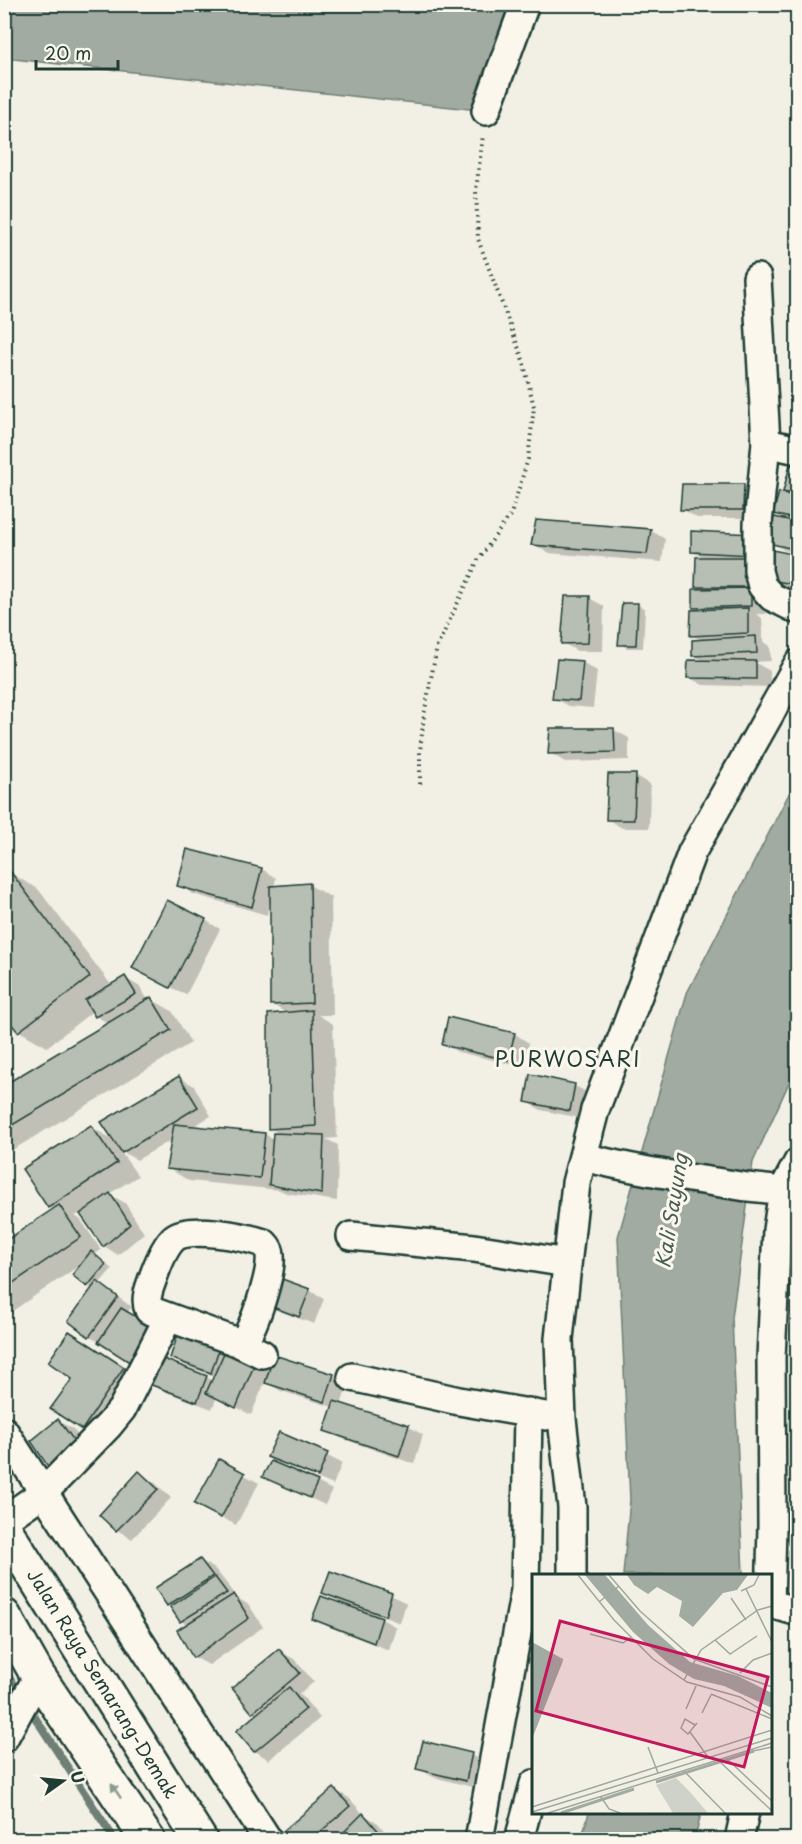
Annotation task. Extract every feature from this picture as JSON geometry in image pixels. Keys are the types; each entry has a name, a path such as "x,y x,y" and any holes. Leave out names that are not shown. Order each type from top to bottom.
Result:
{"highway":[{"name":"Jalan Raya Semarang-Demak","path":"21,1510 200,1839"},
{"path":"4,1616 39,1676 148,1839"}],"street":[{"path":"486,111 525,4"},
{"path":"757,278 766,443 758,524 758,572 762,586 772,597 798,610"},
{"path":"766,443 798,450"},
{"path":"572,1574 572,1508 562,1419 559,1339 576,1183 595,1110 692,852 798,664"},
{"path":"584,1157 630,1169 779,1191"},
{"path":"771,1574 771,1358 779,1191 798,1162"},
{"path":"196,1232 264,1242 271,1257 269,1271 250,1330 252,1349 168,1318 149,1310 146,1298 156,1269 173,1239 182,1234 196,1232"},
{"path":"351,1236 474,1248 567,1263"},
{"path":"21,1510 110,1425 122,1409 168,1318"},
{"path":"352,1377 447,1398 562,1419"},
{"path":"479,1839 525,1590 528,1413"},
{"path":"4,1431 21,1510 268,1839"},
{"path":"772,1605 798,1612"},
{"path":"4,1737 39,1676"},
{"path":"519,1839 532,1791"},
{"path":"739,1839 745,1814"}],"path":[{"path":"420,784 420,751 424,715 437,647 478,560 512,514 528,459 534,407 523,360 478,239 476,189 486,111"}],"water":[{"path":"5,5 518,5 478,110 5,58"},
{"name":"Kali Sayung","path":"797,778 797,1065 753,1162 732,1318 743,1574 623,1574 630,1500 618,1237 687,993"},
{"path":"588,1814 701,1814 695,1839 581,1839"}],"building":[{"path":"790,465 798,467 798,495 783,492"},
{"path":"682,484 744,484 743,510 680,510"},
{"path":"779,492 798,497 798,520 773,514"},
{"path":"774,517 798,522 798,550 768,543"},
{"path":"536,520 651,529 647,554 531,545"},
{"path":"691,531 754,534 753,555 691,552"},
{"path":"767,549 798,555 798,585 765,579"},
{"path":"696,557 755,557 754,587 695,587"},
{"path":"751,588 751,606 693,608 693,589"},
{"path":"565,596 590,596 588,643 561,644"},
{"path":"622,603 638,603 636,645 618,645"},
{"path":"748,608 748,633 690,636 691,610"},
{"path":"756,636 757,653 692,656 692,640"},
{"path":"557,659 583,661 579,701 552,699"},
{"path":"688,660 756,661 756,679 687,678"},
{"path":"550,728 614,728 615,752 548,754"},
{"path":"608,774 636,774 634,820 606,820"},
{"path":"187,849 262,868 252,907 177,886"},
{"path":"10,871 90,977 18,1032 4,1015 4,875"},
{"path":"310,883 312,1003 270,1005 270,886"},
{"path":"167,900 206,919 170,988 132,968"},
{"path":"125,976 136,994 95,1017 85,1000"},
{"path":"151,997 171,1030 4,1130 4,1085"},
{"path":"312,1010 316,1126 268,1129 268,1014"},
{"path":"448,1017 515,1033 508,1060 442,1045"},
{"path":"530,1074 575,1084 570,1111 525,1102"},
{"path":"179,1076 198,1107 122,1153 101,1122"},
{"path":"174,1124 265,1133 260,1178 166,1169"},
{"path":"91,1125 117,1163 48,1208 22,1169"},
{"path":"273,1133 324,1135 322,1194 269,1185"},
{"path":"110,1193 130,1224 103,1247 80,1214"},
{"path":"59,1205 81,1237 4,1289 4,1242"},
{"path":"91,1251 106,1264 87,1287 72,1275"},
{"path":"271,1275 310,1289 299,1317 262,1303"},
{"path":"97,1281 118,1297 89,1337 68,1321"},
{"path":"121,1308 155,1328 134,1365 98,1342"},
{"path":"181,1325 222,1340 211,1373 170,1358"},
{"path":"69,1331 124,1367 82,1430 50,1409 72,1379 48,1362"},
{"path":"229,1342 258,1356 236,1408 206,1393"},
{"path":"274,1355 334,1374 325,1402 265,1383"},
{"path":"161,1358 207,1376 197,1402 149,1384"},
{"path":"334,1401 409,1425 399,1456 324,1431"},
{"path":"58,1419 78,1446 49,1468 31,1441"},
{"path":"279,1432 328,1453 318,1477 267,1457"},
{"path":"219,1459 245,1473 221,1518 194,1504"},
{"path":"271,1461 318,1481 310,1498 262,1477"},
{"path":"139,1471 158,1489 116,1531 99,1515"},
{"path":"200,1559 213,1576 167,1606 155,1588"},
{"path":"330,1571 392,1593 385,1616 322,1593"},
{"path":"215,1577 227,1593 180,1622 170,1607"},
{"path":"234,1594 249,1618 193,1658 177,1630"},
{"path":"321,1596 382,1618 374,1643 312,1619"},
{"path":"279,1649 300,1673 252,1713 232,1688"},
{"path":"289,1687 306,1709 254,1752 236,1731"},
{"path":"423,1741 472,1753 466,1781 416,1769"},
{"path":"334,1788 350,1806 311,1840 291,1840 283,1831"},
{"path":"363,1813 386,1840 336,1840"}],"waterway":[{"path":"4,1670 115,1840"}],"district":[{"name":"PURWOSARI","path":"568,1060"}]}
